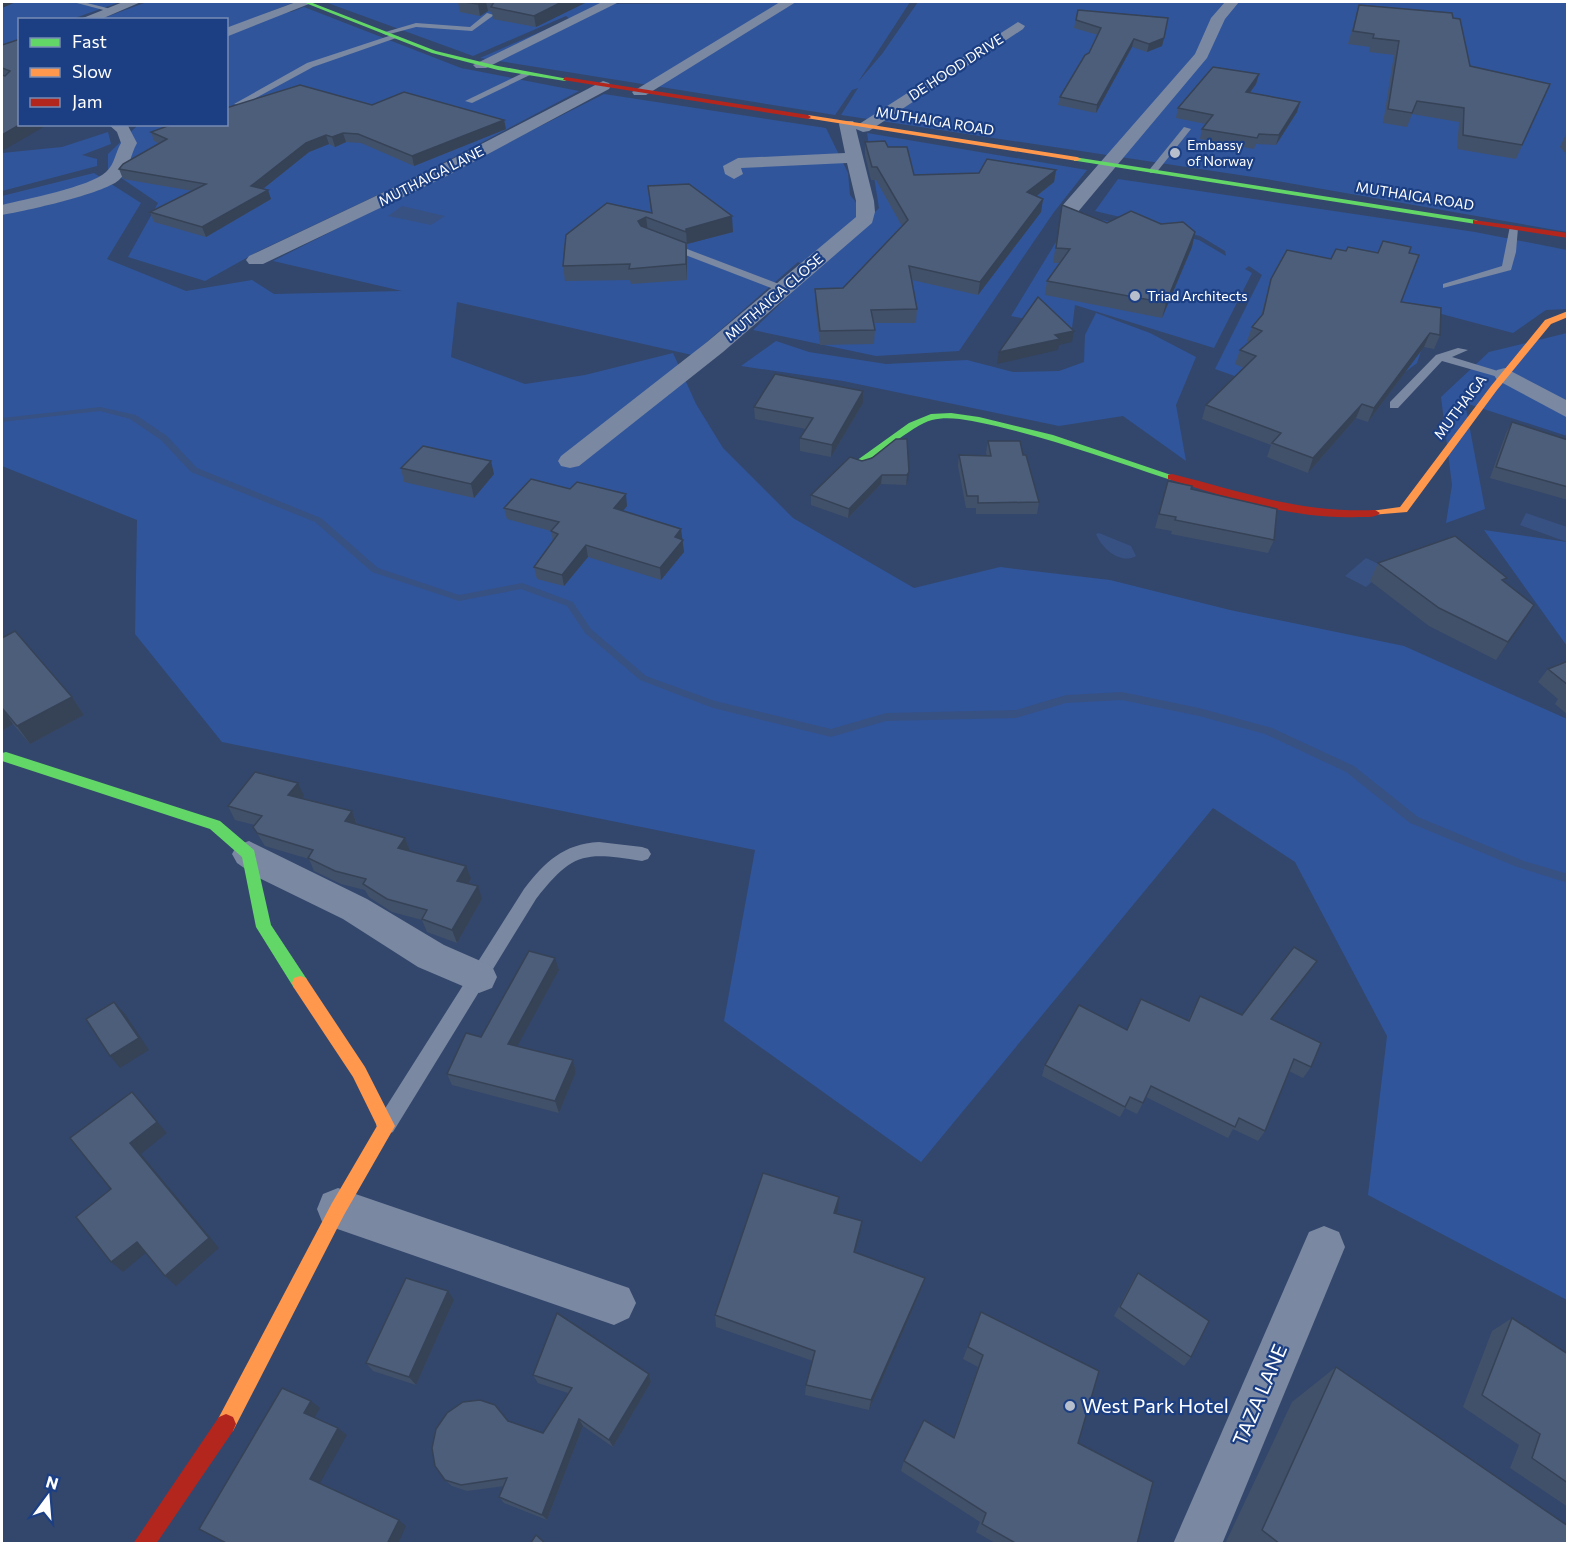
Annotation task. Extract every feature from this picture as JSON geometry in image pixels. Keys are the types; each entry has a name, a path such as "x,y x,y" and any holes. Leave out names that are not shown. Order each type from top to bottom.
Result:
{"main road":[{"name":"MUTHAIGA ROAD","path":"307,2 460,61 528,74 1568,236"},
{"name":"MUTHAIGA","path":"861,461 914,423 927,417 943,415 1046,438 1245,498 1328,515 1378,515 1403,510 1548,322 1568,314"},
{"path":"6,757 215,825 249,854 264,927 359,1072 386,1126 338,1209 227,1422 143,1544"}],"street":[{"path":"90,18 134,2"},
{"path":"228,32 307,2"},
{"path":"481,65 612,2"},
{"path":"640,92 789,2"},
{"path":"1070,209 1202,55 1218,18 1232,2"},
{"name":"DE HOOD DRIVE","path":"855,125 1018,27"},
{"name":"MUTHAIGA LANE","path":"256,260 443,171 603,86"},
{"name":"MUTHAIGA CLOSE","path":"570,461 783,289 865,219 867,206 853,158 855,125"},
{"path":"2,210 80,190 112,177 123,161 123,153 129,143 124,130 119,126"},
{"path":"734,174 732,166 738,164 853,158"},
{"path":"1505,375 1568,411"},
{"path":"249,854 269,867 355,909 431,956 479,976"},
{"path":"338,1209 614,1303"},
{"name":"TAZA LANE","path":"1197,1544 1324,1247"}],"lane":[{"path":"76,2 111,10"},
{"path":"238,104 310,65 391,35 420,25 472,29 490,15"},
{"path":"469,100 528,74"},
{"path":"1153,171 1187,129"},
{"path":"1447,286 1507,268 1513,228"},
{"path":"658,241 783,289"},
{"path":"1394,405 1440,357 1462,350"},
{"path":"1440,357 1505,375"},
{"path":"386,1126 531,894 558,862 573,853 607,848 642,854"}],"shaded area":[{"path":"2,2 120,2 75,18 18,18 18,39 2,46"},
{"path":"147,2 295,2 264,14 291,12 304,7 461,68 579,91 422,174 259,251 205,281 128,257 158,203 108,169 108,154 137,126 228,126 228,18 103,18"},
{"path":"325,2 601,2 598,4 910,2 858,82 882,54 918,2 1567,2 1567,232 1266,179 841,115 858,88 852,90 835,115 480,58 570,19 566,16 473,56"},
{"path":"604,94 826,128 848,173 850,195 869,218 879,208 867,133 1087,170 1054,212 959,351 876,356 753,330 815,270 798,262 692,355 457,302 451,357 525,384 585,375 673,353 696,404 723,448 793,518 914,588 1000,567 1110,580 1230,610 1404,646 1567,719 1567,1300 1368,1195 1387,1036 1295,862 1213,808 921,1162 724,1021 755,850 222,742 135,634 137,520 2,466 2,196 94,173 141,203 107,259 186,291 252,280 274,294 402,291 273,261"},
{"path":"108,132 111,144 82,155 97,159 97,166 2,191 2,153 62,147"},
{"path":"1118,179 1475,232 1567,250 1567,309 1546,310 1513,333 1434,312 1417,363 1348,416 1215,369 1262,275 1249,266 1245,269 1252,273 1214,348 1075,305 1072,328 1011,316 1073,214 1199,240 1226,256 1225,251 1200,236 1095,211"},
{"path":"402,206 445,216 431,225 388,216"},
{"path":"1096,313 1150,333 1196,357 1176,405 1186,461 1123,416 1059,426 843,381 741,366 776,341 809,352 886,364 967,360 1013,372 1059,371 1084,362 1085,335"},
{"path":"1567,333 1567,436 1465,403 1485,509 1446,523 1452,485 1441,397 1489,352"},
{"path":"1526,513 1567,527 1567,542 1520,525"},
{"path":"1484,530 1567,542 1567,646"},
{"path":"1099,533 1131,546 1136,556 1124,558 1113,554 1099,540 1096,534"},
{"path":"1366,558 1387,568 1366,587 1345,576"}],"building":[{"path":"494,2 562,2 534,16 491,7"},
{"path":"1359,5 1452,13 1453,18 1460,19 1470,66 1550,84 1522,145 1463,135 1464,108 1417,101 1412,113 1388,109 1399,41 1373,38 1374,34 1353,31"},
{"path":"1078,10 1168,18 1164,38 1149,44 1134,39 1097,105 1060,97 1085,55 1089,53 1101,28 1076,20"},
{"path":"18,40 18,126 2,135 2,75 5,76 10,71 2,68 2,45"},
{"path":"1213,67 1259,74 1246,92 1300,102 1279,135 1259,134 1257,138 1202,129 1213,115 1178,108"},
{"path":"300,85 372,105 404,92 504,120 412,156 358,134 343,133 332,137 326,135 306,143 251,186 268,190 202,227 150,212 206,184 119,169 123,164 167,139 151,132 168,126 228,126 228,107"},
{"path":"885,141 888,147 907,147 914,175 979,173 987,159 1056,170 1027,192 1043,199 980,282 909,266 917,309 871,310 875,330 820,331 815,289 843,288 908,220 877,167 872,167 865,142"},
{"path":"689,184 732,216 686,229 686,232 646,217 638,221 641,226 686,243 686,264 629,269 630,264 563,266 566,235 607,203 652,213 648,186"},
{"path":"1062,205 1107,223 1131,211 1161,224 1183,222 1195,232 1166,303 1047,281 1070,249 1056,248"},
{"path":"1383,241 1411,247 1409,253 1419,255 1401,302 1441,308 1440,335 1430,333 1374,408 1362,404 1313,458 1272,443 1281,433 1206,405 1256,356 1240,350 1262,331 1252,327 1263,314 1271,279 1287,250 1331,259 1336,249 1346,251 1348,247 1378,253"},
{"path":"1038,297 1074,331 1055,335 1060,339 999,352"},
{"path":"775,374 863,391 832,445 800,438 813,418 754,407"},
{"path":"1512,422 1568,440 1568,487 1496,467"},
{"path":"896,439 907,439 909,472 907,475 882,475 849,509 811,495 850,457 862,461 872,458"},
{"path":"988,441 1020,441 1039,502 978,503 978,496 967,496 959,455 991,456"},
{"path":"423,446 491,461 471,484 401,468"},
{"path":"531,479 570,489 577,482 626,494 614,508 681,529 675,537 683,540 660,568 586,545 562,575 534,567 558,534 551,531 559,522 504,508"},
{"path":"1168,481 1192,486 1191,489 1277,509 1274,540 1175,520 1176,517 1159,514"},
{"path":"1455,536 1507,578 1502,580 1534,605 1508,642 1439,608 1378,563"},
{"path":"15,631 72,697 17,726 2,708 2,638"},
{"path":"1568,661 1568,685 1548,669"},
{"path":"255,772 298,783 288,795 352,811 345,821 405,838 398,848 466,866 457,881 478,886 452,930 422,919 427,910 387,899 363,884 366,879 335,871 308,858 313,850 257,833 253,827 262,816 228,806"},
{"path":"1294,947 1317,961 1271,1019 1321,1043 1311,1067 1294,1059 1265,1131 1239,1118 1235,1127 1151,1086 1143,1103 1130,1097 1125,1107 1045,1065 1079,1005 1127,1030 1141,999 1189,1021 1200,996 1242,1015"},
{"path":"529,951 555,958 508,1044 573,1060 555,1101 447,1074 466,1033 481,1037"},
{"path":"114,1002 139,1038 110,1056 86,1019"},
{"path":"132,1092 157,1122 130,1143 209,1238 165,1276 137,1242 111,1262 76,1217 111,1189 70,1138"},
{"path":"763,1173 839,1197 834,1213 862,1221 854,1252 925,1278 871,1400 806,1385 815,1351 715,1315"},
{"path":"1138,1273 1209,1321 1191,1357 1120,1307"},
{"path":"406,1278 448,1291 409,1377 366,1363"},
{"path":"981,1312 1099,1371 1078,1443 1153,1482 1137,1544 1017,1544 982,1524 986,1513 904,1461 924,1420 954,1438 983,1355 968,1347"},
{"path":"557,1313 649,1374 609,1440 579,1419 542,1515 499,1497 507,1478 461,1485 445,1480 435,1466 432,1448 436,1429 447,1413 463,1402 480,1400 495,1405 508,1421 543,1433 572,1388 533,1375"},
{"path":"1512,1318 1568,1354 1568,1483 1532,1458 1540,1434 1482,1395"},
{"path":"1336,1367 1568,1526 1568,1544 1280,1544 1262,1530"},
{"path":"282,1388 311,1401 304,1413 338,1428 310,1479 399,1520 387,1544 228,1544 199,1529"},
{"path":"536,1535 546,1544 530,1544"}],"waterway":[{"path":"2,420 100,409 133,417 164,438 194,470 318,520 375,570 459,598 522,586 570,604 588,631 643,678 713,704 831,733 886,717 1016,714 1066,699 1122,696 1199,712 1268,731 1350,769 1414,820 1521,864 1568,879"}],"traffic: fast":[{"path":"306,2 434,52 498,68 565,79"},
{"path":"1077,159 1476,222"},
{"path":"861,461 912,425 931,417 951,416 1013,427 1172,477"},
{"path":"6,757 215,825 249,854 264,927 300,983"}],"traffic: slow":[{"path":"808,117 1077,159"},
{"path":"1375,513 1403,510 1494,388 1548,322 1568,314"},
{"path":"226,1424 338,1209 386,1126 359,1072 300,983"}],"traffic: jam":[{"path":"565,79 808,117"},
{"path":"1476,222 1568,236"},
{"path":"1172,477 1246,499 1298,510 1349,514 1375,513"},
{"path":"143,1544 226,1424"}],"place":[{"name":"Embassy of Norway","path":"1175,153"},
{"name":"Triad Architects","path":"1135,296"},
{"name":"West Park Hotel","path":"1070,1406"}]}
